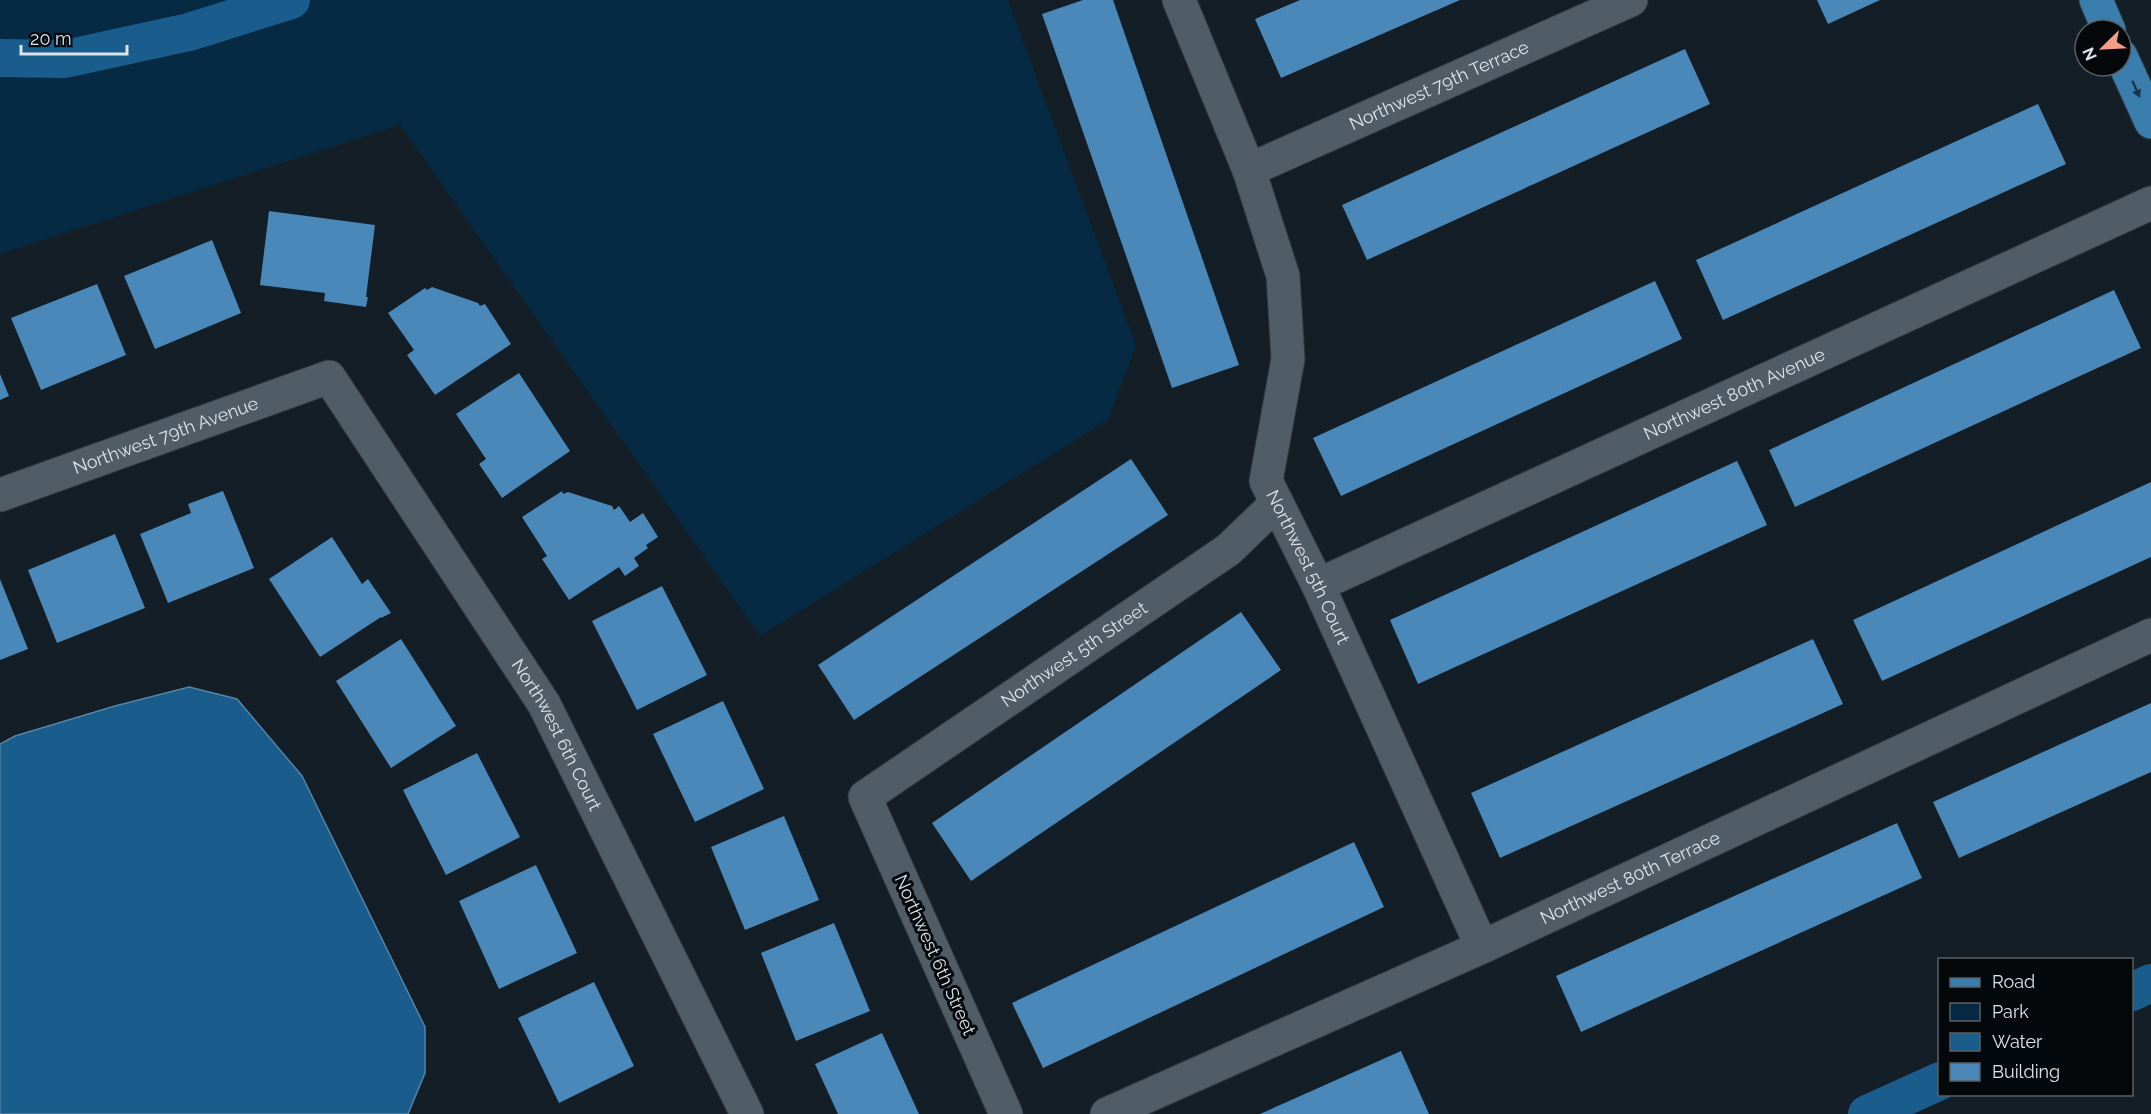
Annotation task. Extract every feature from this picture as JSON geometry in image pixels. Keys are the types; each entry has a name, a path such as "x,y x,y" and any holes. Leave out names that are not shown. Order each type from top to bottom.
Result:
{"main road":[{"path":"2096,0 2104,18"},
{"path":"2131,78 2151,122"}],"street":[{"name":"Northwest 5th Court","path":"1179,0 1249,170 1283,276 1288,359 1266,482 1318,585 1482,947"},
{"name":"Northwest 79th Terrace","path":"1249,170 1631,0"},
{"name":"Northwest 80th Avenue","path":"1318,585 2151,203"},
{"name":"Northwest 79th Avenue","path":"0,495 329,377"},
{"name":"Northwest 6th Court","path":"329,377 544,704 747,1114"},
{"name":"Northwest 5th Street","path":"865,797 1228,550 1277,503"},
{"name":"Northwest 80th Terrace","path":"1107,1114 1482,947 2151,634"},
{"name":"Northwest 6th Street","path":"865,797 1006,1114"}],"green space":[{"path":"0,0 1008,0 1136,346 1108,420 760,636 400,125 0,254"}],"water":[{"path":"189,687 237,699 302,776 425,1027 425,1073 408,1114 0,1114 0,744 15,736"}],"building":[{"path":"1083,0 1113,0 1239,365 1172,388 1042,14"},
{"path":"1300,0 1460,0 1281,78 1255,19"},
{"path":"1817,0 1880,0 1828,24"},
{"path":"1685,49 1710,104 1367,260 1342,205"},
{"path":"2038,104 2066,164 1723,320 1696,260"},
{"path":"269,211 375,225 366,307 324,301 325,293 260,285"},
{"path":"212,240 241,313 155,349 124,276"},
{"path":"1655,281 1682,339 1341,496 1313,438"},
{"path":"97,284 126,355 41,390 11,318"},
{"path":"432,287 478,303 480,306 485,304 511,344 435,395 407,355 414,350 388,313 425,288 427,290"},
{"path":"2114,290 2141,348 1795,507 1769,450"},
{"path":"519,373 570,451 502,498 479,464 486,459 456,414"},
{"path":"0,374 9,396 0,400"},
{"path":"1131,459 1168,515 854,720 818,665"},
{"path":"1737,461 1767,525 1418,684 1390,620"},
{"path":"2151,482 2151,557 1882,681 1853,620"},
{"path":"223,491 254,568 168,603 140,534 191,513 188,504"},
{"path":"562,491 563,494 568,492 612,506 614,510 619,506 630,522 643,513 658,537 646,545 648,548 634,558 639,566 625,576 619,567 569,600 542,559 547,556 522,517"},
{"path":"115,534 145,608 57,643 28,570"},
{"path":"332,537 362,584 368,579 391,613 381,617 320,657 269,579"},
{"path":"0,579 28,649 0,660"},
{"path":"662,586 707,675 637,710 592,621"},
{"path":"1241,612 1281,670 971,881 932,823"},
{"path":"401,639 456,726 391,768 336,681"},
{"path":"1813,639 1843,704 1500,858 1471,793"},
{"path":"723,701 764,789 695,822 653,734"},
{"path":"2151,703 2151,772 1959,858 1933,802"},
{"path":"477,753 520,837 446,875 403,790"},
{"path":"784,816 819,900 745,930 711,847"},
{"path":"1897,823 1922,878 1581,1032 1556,976"},
{"path":"1354,842 1384,907 1043,1068 1012,1003"},
{"path":"536,865 577,953 499,989 459,901"},
{"path":"834,923 870,1011 796,1041 761,953"},
{"path":"594,982 634,1066 559,1103 518,1018"},
{"path":"882,1033 919,1114 838,1114 815,1064"},
{"path":"1401,1051 1429,1114 1260,1114"}],"waterway":[{"path":"0,58 65,59 189,32 291,0"},
{"path":"2133,992 2151,983"},
{"path":"1867,1114 1938,1082"}]}
